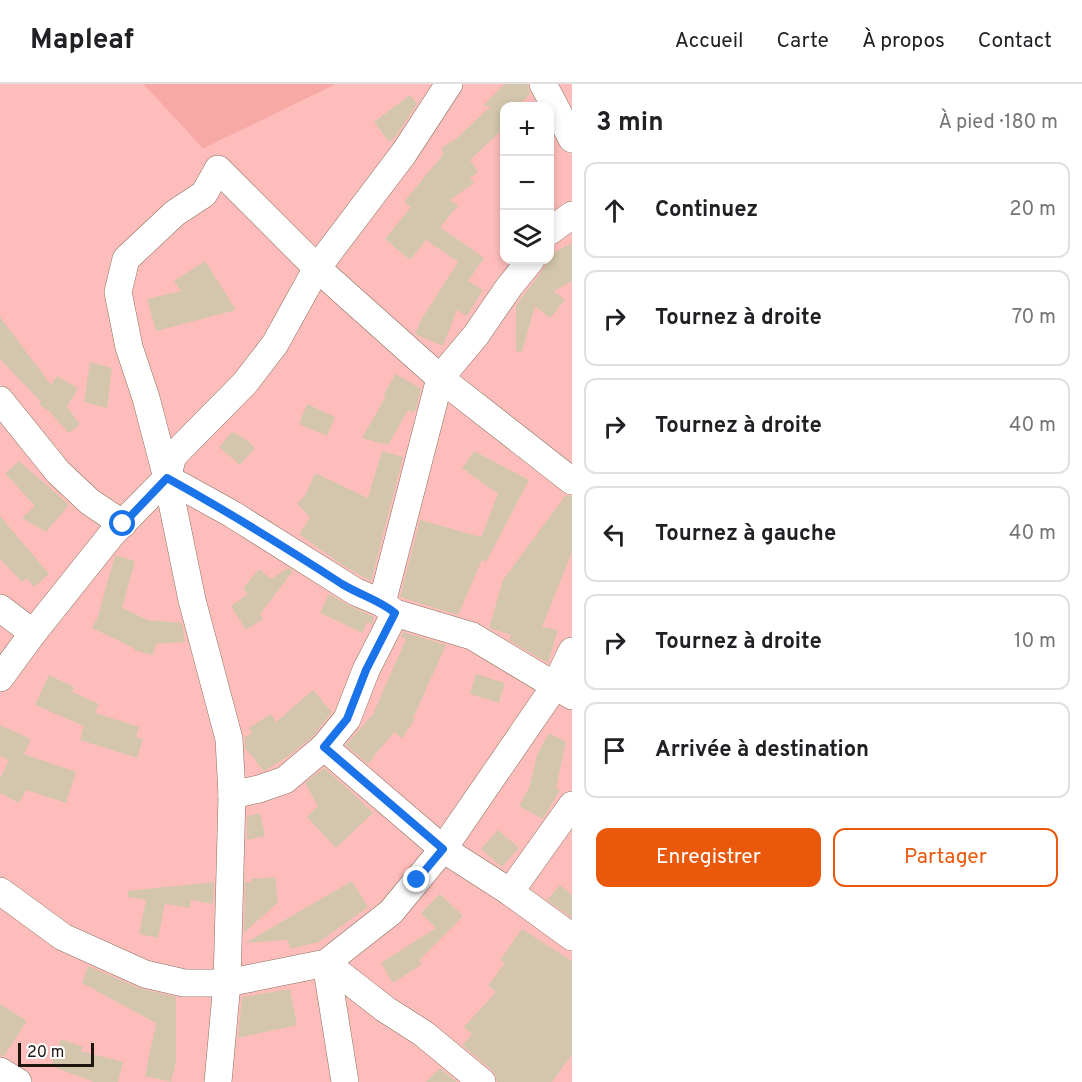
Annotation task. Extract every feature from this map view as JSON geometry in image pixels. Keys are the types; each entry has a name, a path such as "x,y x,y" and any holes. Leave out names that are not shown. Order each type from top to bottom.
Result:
{"street":[{"path":"0,678 33,633 123,524 167,478 174,456 245,383 275,344 317,268 404,153 449,84"},
{"path":"543,84 572,139"},
{"path":"218,1082 226,983 232,795 229,739 192,600 167,478 146,398 129,346 118,292 126,259 175,213 204,194 218,169 317,268 440,378 572,480"},
{"path":"554,228 572,215"},
{"path":"232,795 285,780 324,747 347,719 389,608 440,378 476,335 528,264"},
{"path":"0,400 58,472 90,502 123,524"},
{"path":"167,478 232,514 356,592 389,608 472,636 563,691"},
{"path":"0,609 33,633"},
{"path":"0,891 63,937 145,974 184,983 226,983 326,963 391,912 443,849 563,691 572,651"},
{"path":"324,747 443,849 510,892 572,937"},
{"path":"510,892 572,805"},
{"path":"326,963 345,1082"},
{"path":"326,963 385,1009 424,1034 482,1082"},
{"path":"0,1071 18,1082"}],"shaded area":[{"path":"0,84 143,84 203,149 337,84 572,84 572,1082 0,1082"},
{"path":"143,84 337,84 203,149"}],"building":[{"path":"505,84 527,84 530,94 522,102 500,102 500,132 470,160 478,172 470,178 474,183 450,200 458,206 440,227 484,258 468,281 483,290 467,316 457,310 443,346 415,334 421,320 458,262 426,240 410,260 385,239 411,207 404,202 444,153 441,148 457,138 491,106 483,106"},
{"path":"410,95 417,104 396,136 389,142 374,122"},
{"path":"572,243 572,281 554,291 565,300 550,318 535,306 522,352 516,351 516,305 547,264 554,264 554,252"},
{"path":"205,261 236,310 156,331 147,299 181,291 174,281"},
{"path":"0,317 51,385 57,376 78,388 67,407 80,424 69,433 49,411 39,405 41,402 0,359"},
{"path":"90,362 112,368 107,408 84,402"},
{"path":"396,374 421,389 416,409 413,413 408,410 388,445 362,438 386,396 383,395"},
{"path":"307,404 335,417 327,436 299,424"},
{"path":"232,432 244,438 255,448 240,465 219,447"},
{"path":"382,451 403,457 371,581 342,565 299,534 310,518 297,503 305,496 315,473 368,498"},
{"path":"474,451 529,480 486,562 482,560 458,615 400,597 420,520 481,537 498,494 462,468"},
{"path":"19,461 69,505 46,532 22,518 35,506 5,473"},
{"path":"566,495 572,496 572,552 542,627 558,630 548,663 509,640 511,635 489,628 503,580"},
{"path":"0,516 49,574 34,587 27,578 22,582 0,559"},
{"path":"115,555 135,561 122,608 148,620 182,623 185,642 156,644 153,655 134,650 92,628 98,616"},
{"path":"288,568 293,571 260,614 263,619 246,630 231,606 248,594 243,589 259,569 271,579"},
{"path":"329,594 374,617 372,624 367,622 363,633 320,613"},
{"path":"403,632 446,645 413,718 415,719 402,738 394,732 368,764 346,745 373,714 406,639 401,637"},
{"path":"476,674 505,683 499,703 470,694"},
{"path":"49,675 74,687 72,692 99,704 95,713 139,727 136,737 143,739 137,758 80,740 84,726 35,705"},
{"path":"313,690 332,712 313,736 290,755 264,771 245,748 245,737 252,733 249,728 271,714 276,722"},
{"path":"0,725 31,739 24,754 76,772 66,803 26,790 19,803 0,793 0,778 9,760 0,756"},
{"path":"549,733 566,742 556,788 560,790 543,819 519,806 529,788 537,755"},
{"path":"324,768 373,813 336,848 307,817 318,806 305,783"},
{"path":"260,813 265,836 247,840 247,816"},
{"path":"498,830 519,848 502,867 481,849"},
{"path":"275,877 278,902 244,933 245,882 252,883 251,879"},
{"path":"352,881 368,907 319,942 290,949 288,940 245,943"},
{"path":"214,882 213,904 191,900 190,908 165,904 158,938 139,934 146,900 128,897 128,891"},
{"path":"560,885 572,895 572,918 547,900"},
{"path":"440,894 463,916 419,960 422,964 393,983 381,963 436,928 421,913"},
{"path":"522,929 572,961 572,1055 552,1082 497,1082 492,1070 462,1045 472,1034 464,1027 496,992 488,986 505,963 500,960"},
{"path":"88,966 139,988 176,997 176,1061 171,1082 145,1076 156,1023 82,983"},
{"path":"290,989 297,1025 238,1038 242,997"},
{"path":"0,1004 27,1021 4,1056 0,1055"},
{"path":"61,1039 83,1047 81,1051 123,1062 118,1082 94,1082 51,1066"},
{"path":"440,1068 457,1082 426,1082"}],"route":[{"path":"123,524 167,478 232,514 356,592 382,603 395,613 366,670 347,719 324,747 443,849 417,880"}]}
